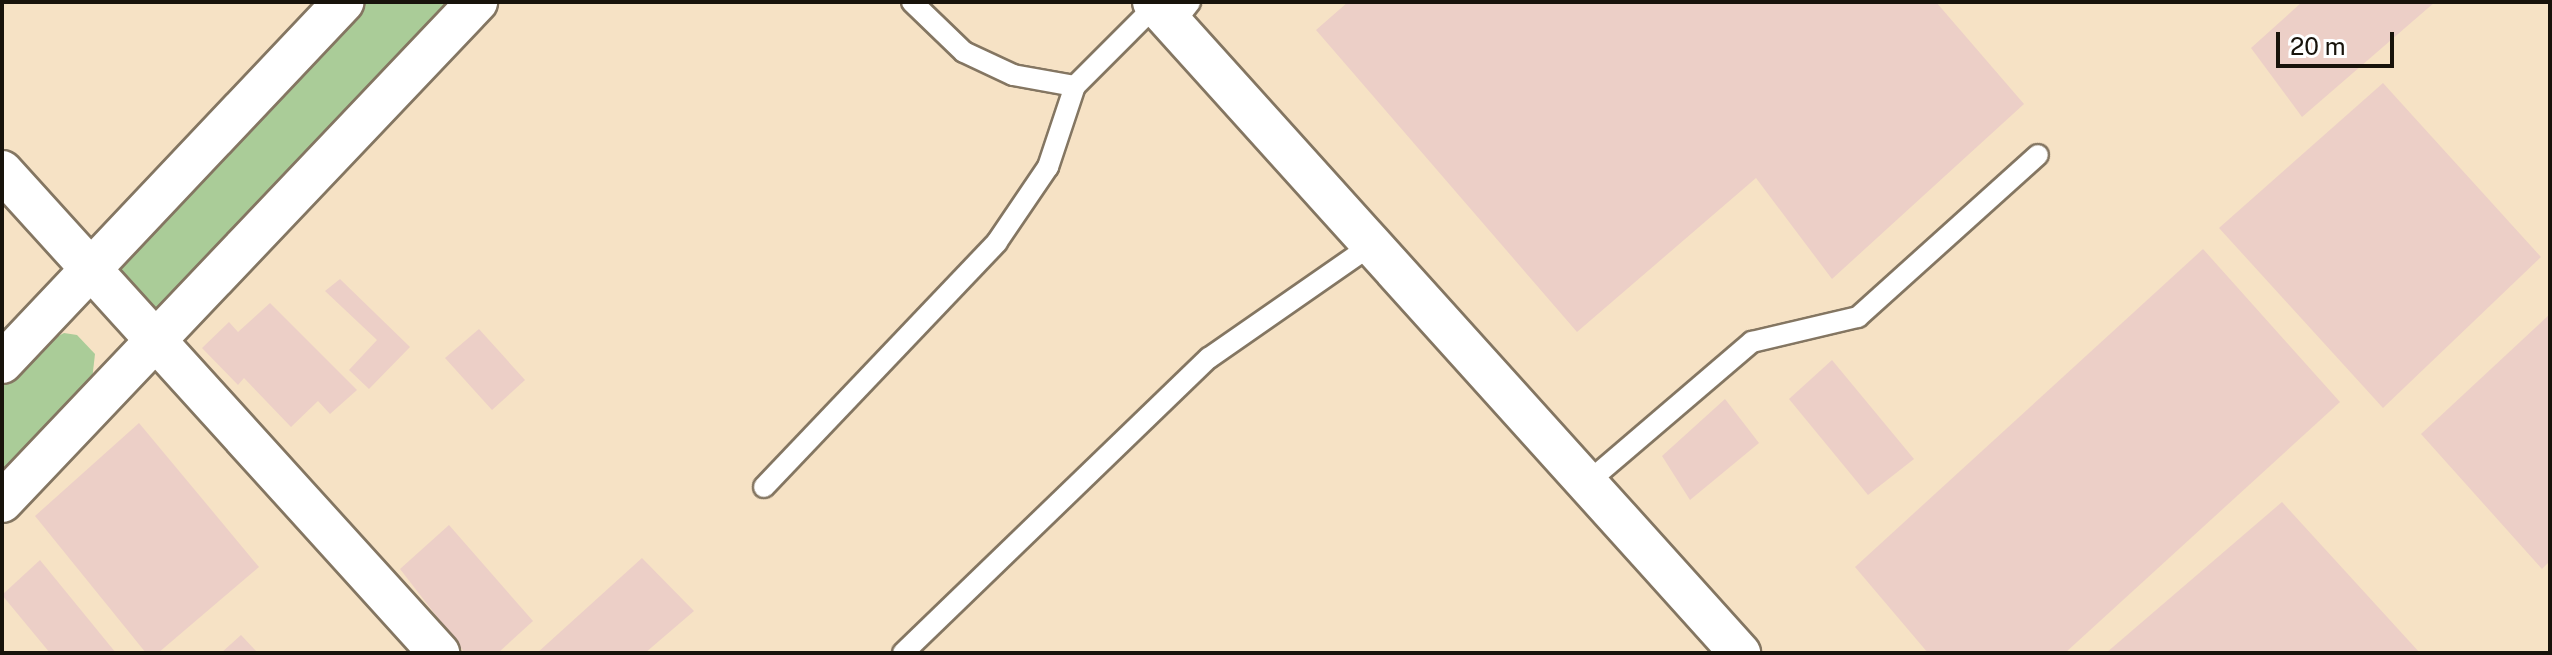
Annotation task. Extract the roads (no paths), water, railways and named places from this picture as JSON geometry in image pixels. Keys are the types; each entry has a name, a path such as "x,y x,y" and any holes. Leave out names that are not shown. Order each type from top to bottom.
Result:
{"street":[{"path":"2,363 343,2"},
{"path":"2,502 477,2"},
{"path":"1168,8 1740,653"},
{"path":"2,171 159,339 439,653"}],"lane":[{"path":"912,2 964,52 1013,75 1075,86"},
{"path":"764,487 911,339 997,242 1048,167 1075,86 1168,8"},
{"path":"1588,482 1752,342 1858,317 2038,155"},
{"path":"903,653 1209,358 1376,242"}]}
